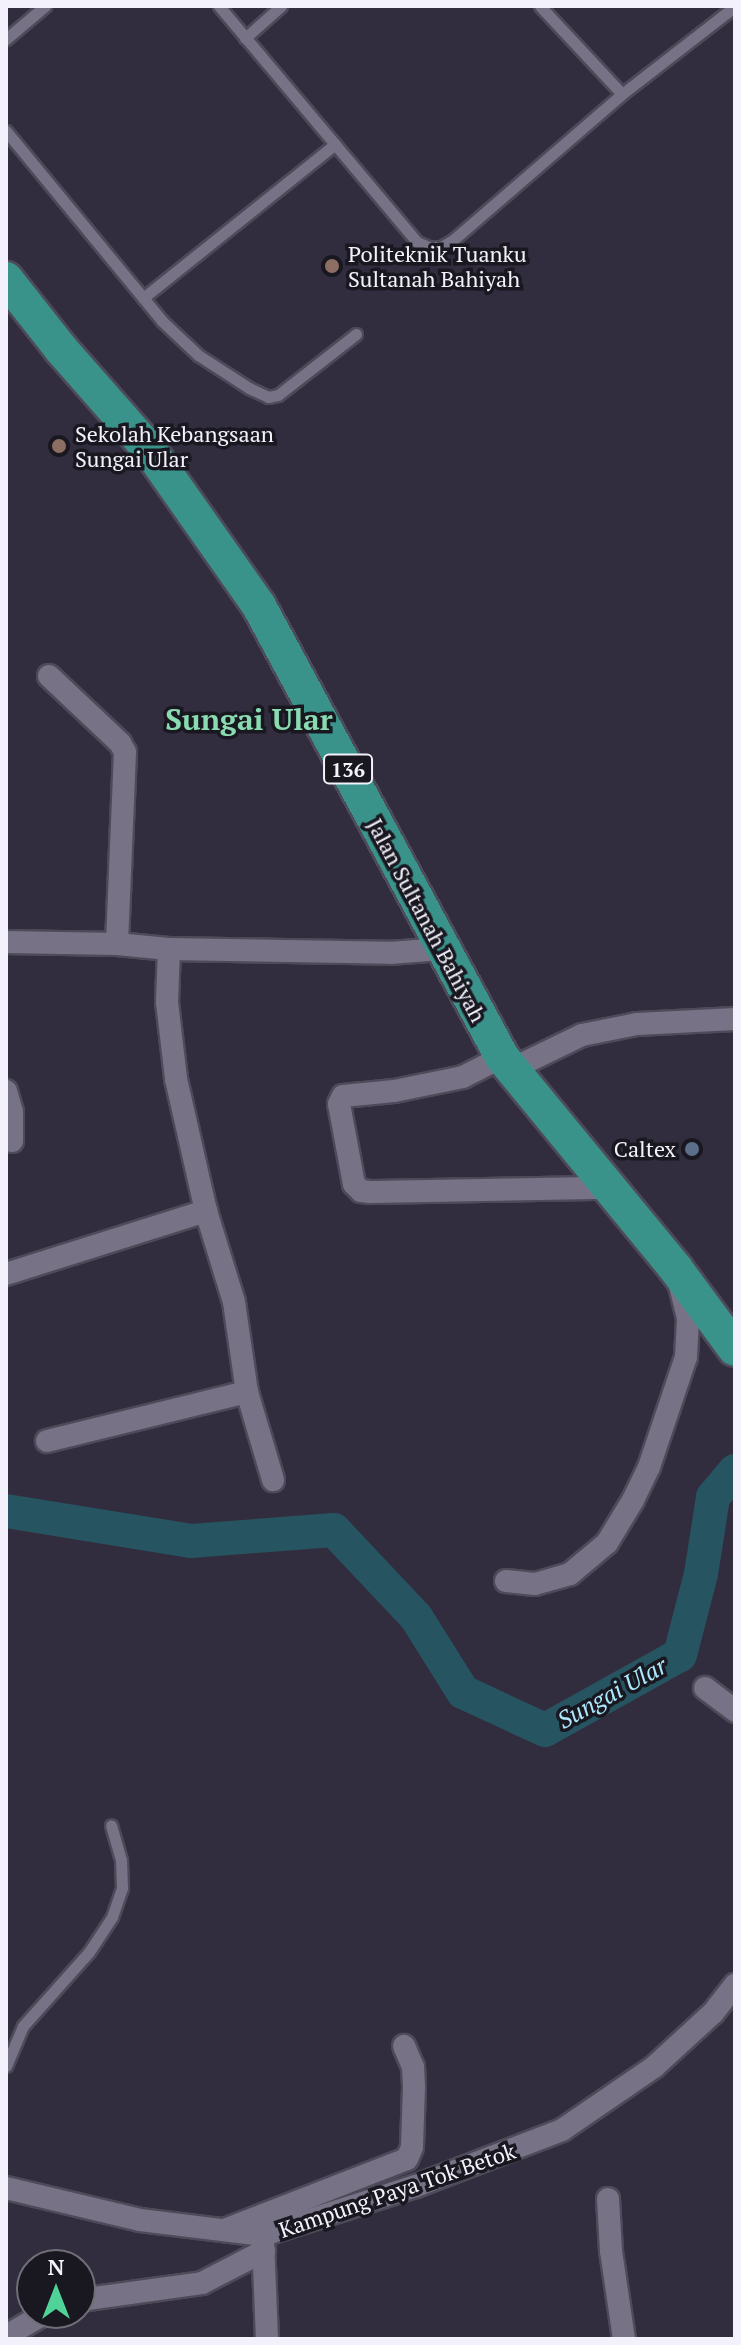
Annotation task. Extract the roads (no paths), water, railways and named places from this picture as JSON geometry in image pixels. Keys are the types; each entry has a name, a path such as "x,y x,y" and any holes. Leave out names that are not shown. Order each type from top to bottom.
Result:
{"main road":[{"name":"Jalan Sultanah Bahiyah","path":"6,279 61,349 148,448 222,549 266,619 441,949 507,1063 676,1269 735,1349"}],"street":[{"path":"49,676 120,743 125,752 117,944"},
{"path":"6,942 390,953 441,949"},
{"path":"169,949 167,1002 176,1079 206,1211 234,1302 247,1392 273,1480"},
{"path":"610,1188 361,1191 354,1184 339,1104 343,1096 394,1091 463,1077 582,1035 637,1024 735,1019"},
{"path":"6,1091 12,1112 12,1141"},
{"path":"6,1274 206,1211"},
{"path":"506,1581 535,1584 570,1574 607,1543 633,1500 649,1467 686,1357 688,1318 676,1269"},
{"path":"47,1441 247,1392"},
{"path":"705,1688 735,1711"},
{"name":"Kampung Paya Tok Betok","path":"6,2188 140,2220 226,2229 263,2243 562,2130 654,2067 713,2013 735,1985"},
{"path":"226,2229 407,2159 412,2147 414,2086 413,2067 404,2046"},
{"path":"608,2199 611,2251 624,2339"},
{"path":"96,2298 202,2283 263,2243"},
{"path":"263,2243 267,2339"}],"lane":[{"path":"6,39 45,6"},
{"path":"219,6 417,242 441,247 622,94 734,7"},
{"path":"245,38 281,6"},
{"path":"540,6 622,94"},
{"path":"6,131 143,298 198,355 268,397 278,395 356,334"},
{"path":"143,298 335,144"},
{"path":"6,2066 23,2026 89,1952 112,1917 122,1888 121,1860 111,1825"}],"waterway":[{"name":"Sungai Ular","path":"6,1511 191,1541 334,1530 416,1617 463,1692 545,1730 680,1655 701,1574 713,1497 735,1471"}],"place":[{"name":"Politeknik Tuanku Sultanah Bahiyah","path":"332,266"},
{"name":"Sekolah Kebangsaan Sungai Ular","path":"59,446"},
{"name":"Caltex","path":"692,1149"}],"district":[{"name":"Sungai Ular","path":"249,719"}]}
